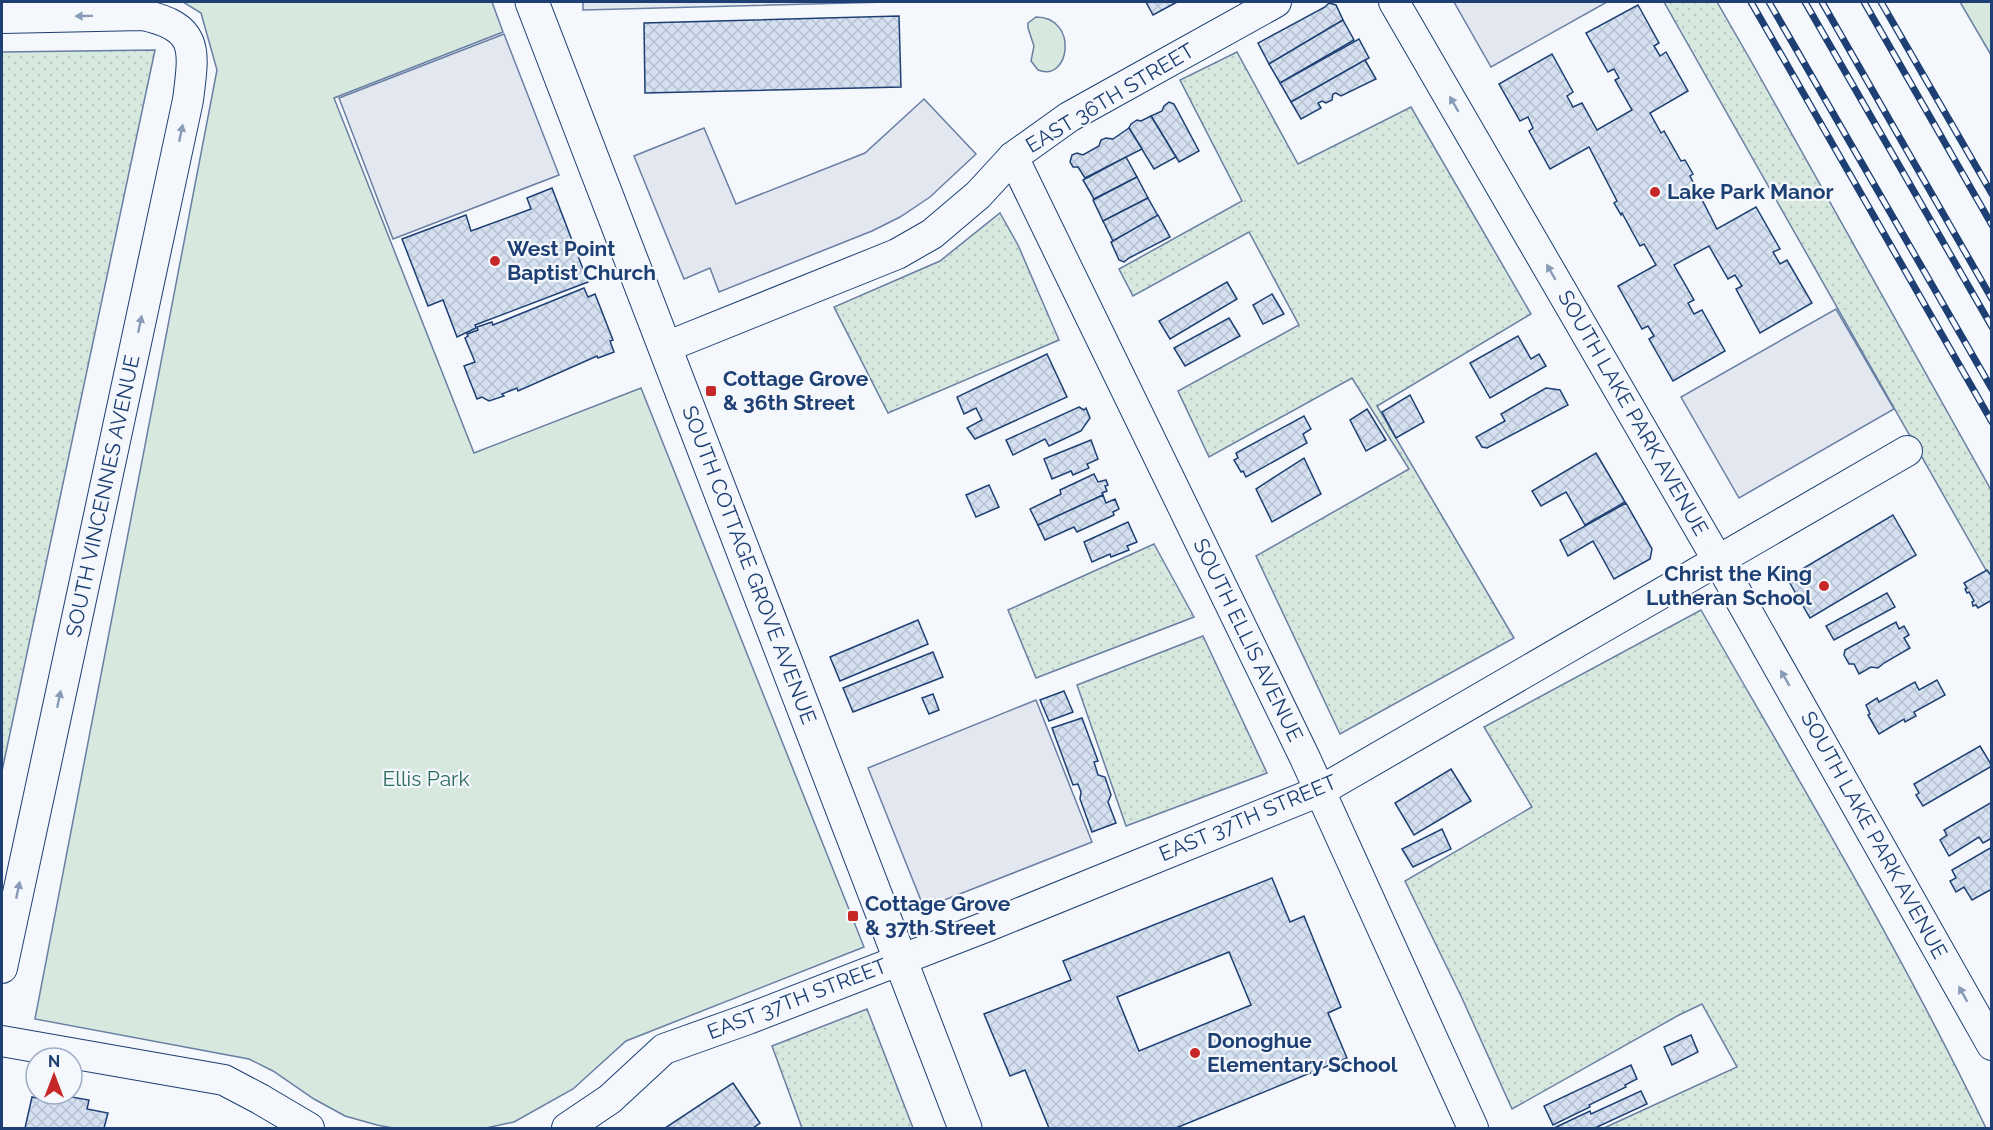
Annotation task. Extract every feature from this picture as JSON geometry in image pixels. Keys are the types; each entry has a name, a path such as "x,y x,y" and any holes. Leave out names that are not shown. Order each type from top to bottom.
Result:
{"main road":[{"name":"SOUTH COTTAGE GROVE AVENUE","path":"532,2 965,1128"}],"street":[{"name":"EAST 36TH STREET","path":"666,346 897,254 932,234 971,202 1013,157 1069,117 1276,2"},
{"name":"SOUTH LAKE PARK AVENUE","path":"1394,2 1718,560 1992,1045"},
{"name":"SOUTH VINCENNES AVENUE","path":"2,18 143,15 163,20 178,29 191,44 193,62 188,100 2,968"},
{"name":"SOUTH ELLIS AVENUE","path":"1013,157 1320,791 1473,1128"},
{"name":"EAST 37TH STREET","path":"567,1128 610,1100 664,1049 748,1019 1320,791 1907,452"},
{"path":"2,1041 224,1080 309,1128"}],"green space":[{"name":"Ellis Park","path":"183,2 492,2 503,32 334,98 474,453 641,388 864,947 626,1041 573,1089 514,1122 486,1128 393,1128 377,1125 345,1116 314,1099 273,1071 249,1059 35,1019 217,70 201,13"},
{"path":"1664,2 1717,2 1751,61 1991,490 1991,579"},
{"path":"1960,2 1991,2 1991,55"},
{"path":"1036,17 1050,20 1059,27 1064,37 1063,59 1057,67 1049,71 1038,70 1031,61 1034,46 1028,23"},
{"path":"155,50 2,771 2,52"},
{"path":"1237,52 1298,164 1411,107 1531,314 1377,406 1514,638 1340,734 1256,556 1409,469 1352,378 1209,457 1178,391 1299,325 1249,232 1133,296 1119,269 1242,201 1180,80"},
{"path":"1000,213 1018,245 1059,340 888,413 834,307 940,261"},
{"path":"1154,544 1194,617 1036,678 1008,610"},
{"path":"1701,610 1884,931 1986,1128 1604,1128 1737,1067 1702,1004 1512,1109 1461,996 1405,881 1532,807 1484,727"},
{"path":"1203,636 1267,773 1126,826 1077,685"},
{"path":"867,1009 913,1128 802,1128 772,1046"}],"shaded area":[{"path":"583,2 888,2 583,10"},
{"path":"1454,2 1607,2 1491,67"},
{"path":"504,34 559,175 393,239 339,98"},
{"path":"924,99 976,154 930,197 900,217 872,231 719,292 710,268 684,279 634,156 704,128 736,204 865,153"},
{"path":"1836,309 1894,409 1739,498 1681,397"},
{"path":"1036,700 1092,842 924,908 868,768"}],"building":[{"path":"1146,2 1177,2 1153,15"},
{"path":"1329,3 1336,5 1343,20 1269,64 1258,43"},
{"name":"Lake Park Manor","path":"1638,5 1659,43 1654,46 1660,56 1666,52 1688,91 1650,113 1661,133 1664,131 1681,161 1685,160 1693,174 1690,176 1717,229 1756,207 1780,249 1773,252 1780,264 1787,260 1812,303 1760,333 1736,289 1742,286 1735,275 1728,279 1709,246 1674,265 1694,300 1688,303 1694,314 1702,310 1725,351 1673,381 1649,339 1654,336 1648,326 1642,329 1618,286 1656,265 1644,244 1640,246 1614,203 1617,201 1589,147 1550,169 1529,131 1533,128 1528,117 1520,121 1499,84 1552,54 1573,92 1567,96 1573,107 1582,103 1597,130 1632,110 1615,80 1619,78 1614,69 1608,72 1586,33"},
{"path":"899,16 901,87 645,93 644,23"},
{"path":"1343,20 1354,40 1280,83 1269,64"},
{"path":"1359,39 1369,58 1291,102 1280,83"},
{"path":"1365,60 1376,79 1341,96 1333,94 1332,100 1318,103 1321,108 1301,119 1291,102"},
{"path":"1169,102 1174,104 1199,151 1179,162 1151,116 1162,111"},
{"path":"1151,116 1176,157 1154,169 1129,128 1137,120 1141,121"},
{"path":"1129,128 1142,149 1085,178 1078,167 1073,167 1070,162 1072,155 1077,153 1083,155 1099,146 1101,140 1113,139"},
{"path":"1126,157 1137,177 1094,199 1083,180"},
{"path":"1137,177 1148,198 1103,221 1093,200"},
{"name":"West Point Baptist Church","path":"552,188 588,282 475,325 476,328 457,337 443,300 428,306 402,239 466,215 471,231 531,209 527,198"},
{"path":"1148,198 1158,216 1113,241 1103,221"},
{"path":"1158,215 1170,237 1124,262 1119,260 1111,242"},
{"path":"1227,282 1237,299 1170,339 1159,321"},
{"path":"584,288 588,297 595,294 613,340 610,341 614,352 598,358 597,356 518,391 517,388 502,394 504,396 489,401 482,397 477,399 464,366 475,362 465,338 467,334 478,330 477,327 492,322 493,325"},
{"path":"1272,294 1284,314 1263,324 1253,305"},
{"path":"1229,318 1240,336 1185,366 1174,348"},
{"path":"1518,336 1531,359 1539,354 1546,366 1490,398 1470,363"},
{"path":"1047,354 1067,397 975,439 967,428 982,420 976,408 964,414 957,397"},
{"path":"1546,388 1560,390 1568,405 1487,448 1482,447 1476,437 1505,421 1501,414"},
{"path":"1410,395 1424,422 1396,438 1382,412"},
{"path":"1079,407 1084,410 1086,408 1090,418 1081,431 1049,446 1045,439 1013,455 1006,440"},
{"path":"1367,409 1386,440 1366,451 1350,420"},
{"path":"1304,416 1311,429 1303,434 1307,443 1246,477 1243,471 1241,472 1234,460 1238,458 1236,453"},
{"path":"1091,440 1098,459 1087,464 1089,468 1073,475 1071,471 1052,479 1044,459"},
{"path":"1596,453 1625,502 1585,525 1566,492 1541,506 1532,491"},
{"path":"1304,458 1321,494 1272,522 1256,489"},
{"path":"1094,474 1098,482 1106,480 1107,491 1102,493 1103,495 1038,525 1030,509 1061,494 1060,490"},
{"path":"989,485 999,507 976,517 966,495"},
{"path":"1103,495 1106,503 1115,499 1119,509 1113,512 1114,515 1077,532 1074,527 1045,540 1038,525"},
{"path":"1626,503 1652,549 1650,559 1614,579 1593,541 1568,556 1560,540"},
{"path":"1893,515 1916,555 1810,618 1787,578"},
{"path":"1128,522 1137,542 1127,546 1129,550 1111,557 1110,554 1092,562 1084,542"},
{"path":"1987,570 1992,577 1992,600 1978,608 1976,605 1973,606 1974,601 1969,592 1967,593 1964,583"},
{"path":"1887,593 1895,607 1834,640 1826,626"},
{"path":"918,620 928,644 840,681 830,657"},
{"path":"1896,622 1899,629 1904,626 1909,635 1904,638 1910,648 1878,668 1871,667 1859,674 1854,664 1849,664 1844,655 1845,650"},
{"path":"933,652 943,677 853,712 843,688"},
{"path":"1937,680 1945,695 1914,712 1916,716 1905,722 1904,719 1879,734 1868,715 1870,714 1866,705 1877,698 1879,702 1915,682 1919,690"},
{"path":"1064,691 1073,712 1049,721 1040,700"},
{"path":"933,694 939,710 929,714 922,698"},
{"path":"1082,718 1098,761 1094,762 1098,775 1105,777 1111,795 1108,802 1116,823 1092,832 1080,799 1081,792 1078,784 1073,785 1052,728"},
{"path":"1980,746 1992,766 1923,806 1916,795 1919,793 1914,784"},
{"path":"1451,769 1471,801 1414,835 1395,803"},
{"path":"1992,802 1992,838 1983,843 1979,837 1949,856 1940,840 1947,835 1944,830"},
{"path":"1442,829 1451,849 1413,867 1402,849"},
{"path":"1992,847 1992,889 1972,900 1964,887 1956,892 1950,881 1956,878 1952,870"},
{"path":"1272,878 1290,922 1304,916 1341,1007 1328,1013 1347,1058 1176,1128 1049,1128 1025,1070 1010,1076 984,1014 1071,980 1063,961","holes":["1229,952 1251,1005 1139,1051 1117,997"]},
{"path":"1691,1035 1698,1052 1672,1065 1664,1047"},
{"path":"1631,1065 1637,1079 1589,1105 1590,1107 1553,1125 1544,1106"},
{"path":"733,1083 760,1123 753,1128 665,1128"},
{"path":"1641,1091 1647,1104 1595,1128 1554,1128 1590,1111 1591,1114"},
{"path":"84,1099 89,1100 87,1109 108,1113 104,1128 25,1128 30,1106 84,1106"}],"railway":[{"path":"1751,2 1992,422"},
{"path":"1769,2 1992,389"},
{"path":"1805,2 1992,327"},
{"path":"1822,2 1992,299"},
{"path":"1864,2 1992,225"},
{"path":"1881,2 1992,194"}],"place":[{"name":"Lake Park Manor","path":"1655,192"},
{"name":"West Point Baptist Church","path":"495,261"},
{"name":"Cottage Grove & 36th Street","path":"711,391"},
{"name":"Christ the King Lutheran School","path":"1824,586"},
{"name":"Cottage Grove & 37th Street","path":"853,916"},
{"name":"Donoghue Elementary School","path":"1195,1053"}]}
